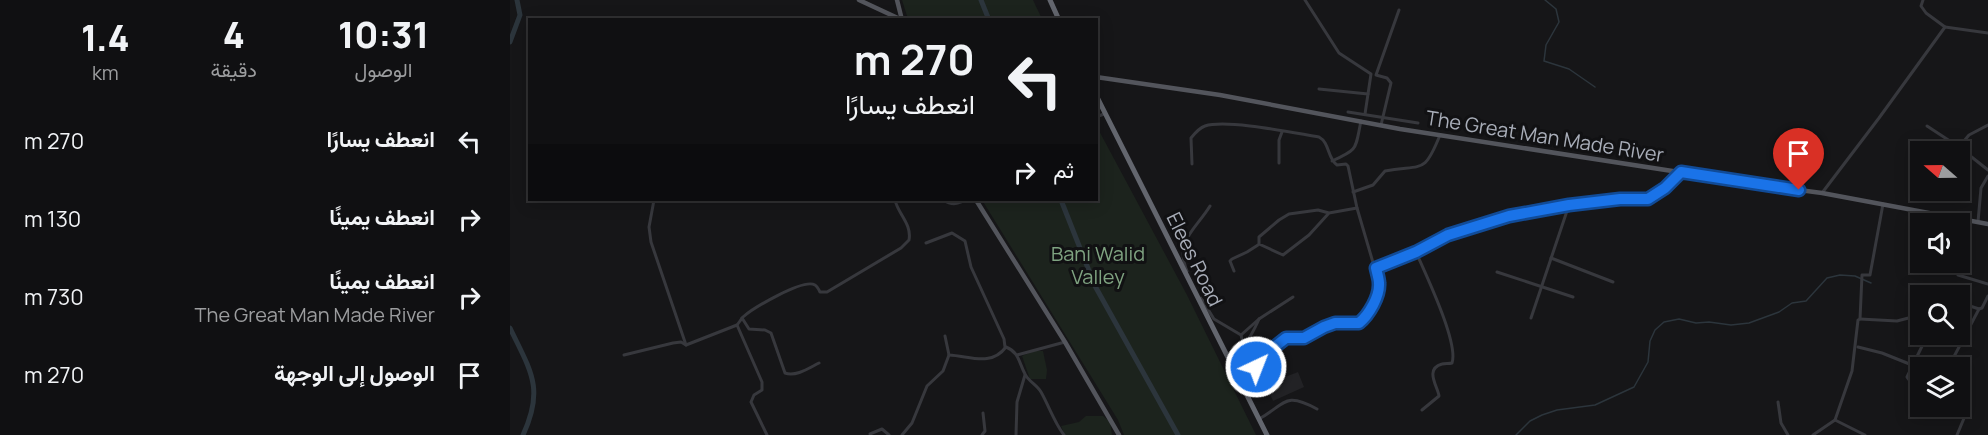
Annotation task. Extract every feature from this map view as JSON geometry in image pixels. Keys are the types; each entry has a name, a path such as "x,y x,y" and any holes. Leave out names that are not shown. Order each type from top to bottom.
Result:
{"highway":[{"path":"1050,0 1058,18"},
{"name":"Elees Road","path":"1098,99 1267,435"}],"main road":[{"path":"859,0 900,18"},
{"path":"897,0 902,18"},
{"name":"The Great Man Made River","path":"1098,77 1231,97 1440,135 1822,193 1988,224"},
{"path":"977,201 1065,342 1119,435"}],"street":[{"path":"1305,0 1339,53 1373,74 1387,78 1390,83 1381,125"},
{"path":"1923,0 1921,6 1924,11 1945,27 1988,33"},
{"path":"1365,114 1373,74 1399,10"},
{"path":"1822,193 1945,27"},
{"path":"1319,89 1368,94"},
{"path":"1348,112 1418,123"},
{"path":"1098,116 1106,113"},
{"path":"1332,161 1351,152 1355,146 1361,121"},
{"path":"1964,141 1969,135 1988,125"},
{"path":"1192,164 1191,138 1205,126 1262,128 1321,138 1325,142 1332,161 1336,165 1346,164 1348,166 1357,208 1376,268 1379,288 1371,309 1363,320 1356,324 1335,323 1304,338 1281,340 1259,359 1254,383 1244,392"},
{"path":"1927,126 1950,141"},
{"path":"1278,163 1279,140 1282,132"},
{"path":"1353,192 1373,185 1385,171 1411,169 1423,165 1440,135"},
{"path":"1970,157 1987,172 1981,188 1978,222"},
{"path":"1376,268 1416,252 1456,231 1509,216 1569,205 1620,199 1648,199 1665,188 1681,172"},
{"path":"654,201 649,227 651,242 686,345"},
{"path":"686,345 737,325 742,318 778,294 796,287 812,284 816,285 820,292 826,292 901,248 909,240 910,233 895,201"},
{"path":"945,201 954,205 964,201"},
{"path":"1813,435 1835,420 1850,379 1856,352 1858,320 1860,319 1862,276 1870,275 1883,204"},
{"path":"1531,318 1569,205"},
{"path":"1210,206 1202,219 1190,230 1183,261 1194,289 1214,319 1241,335 1244,348"},
{"path":"1234,271 1230,261 1258,244 1259,237 1284,216 1318,210 1329,213 1357,208"},
{"path":"1258,244 1283,255 1309,235 1329,213"},
{"path":"926,243 952,233 965,242 971,267 1004,339 1005,349"},
{"path":"1416,252 1451,339 1454,358 1452,363 1442,364 1433,372 1432,377 1440,394 1422,410"},
{"path":"1551,258 1613,282"},
{"path":"1497,272 1573,297"},
{"path":"1958,275 1988,284"},
{"path":"1954,357 1988,296"},
{"path":"1241,335 1258,319 1293,297"},
{"path":"1970,306 1979,309"},
{"path":"742,318 749,329 765,330 771,333 785,373 791,375 798,373 819,363"},
{"path":"1860,319 1897,321 1910,318"},
{"path":"1254,383 1241,358 1258,319"},
{"path":"737,325 762,382 762,390 751,400 767,435"},
{"path":"902,435 912,423 927,386 943,371 949,355 945,336"},
{"path":"624,355 673,343 681,342 686,345"},
{"path":"1016,355 1065,342"},
{"path":"949,355 985,360 996,356 1006,347 1010,348 1021,362 1025,375 1039,390 1055,423 1064,435"},
{"path":"1858,347 1882,353 1910,364"},
{"path":"1016,435 1017,402 1025,375"},
{"path":"1259,420 1271,413 1281,402 1289,400 1301,401 1317,409"},
{"path":"1778,402 1781,423 1788,435"},
{"path":"982,435 985,431 983,412"},
{"path":"1957,435 1964,417"},
{"path":"1835,420 1865,435"},
{"path":"870,434 882,429 889,435"}],"shaded area":[{"path":"1298,372 1304,387 1273,401 1263,378 1277,373 1280,379"}],"green space":[{"path":"902,0 1033,0 1042,18 908,18"},
{"name":"Bani Walid Valley","path":"1098,129 1187,295 1256,435 1124,435 1118,420 983,201 1098,201"},
{"path":"1034,351 1043,351 1047,370 1046,379 1030,379 1022,356"},
{"path":"1086,416 1103,416 1110,422 1112,435 1065,435 1061,426 1079,422"}],"waterway":[{"path":"510,42 520,15 517,0"},
{"name":"Bani Walid Valley","path":"981,0 988,18"},
{"path":"1545,0 1556,9 1559,22 1546,45 1544,61 1569,69 1595,87"},
{"name":"Bani Walid Valley","path":"1061,201 1095,286 1178,435"},
{"path":"1516,435 1530,421 1542,415 1557,410 1595,405 1634,387 1648,362 1650,341 1655,330 1664,322 1679,319 1696,323 1731,325 1749,323 1779,312 1792,303 1806,301 1827,278 1840,275 1855,276 1871,283"},
{"path":"510,328 529,368 534,392 530,419 523,435"}],"route":[{"path":"1256,367 1259,359 1281,340 1304,338 1335,323 1359,323 1371,309 1378,291 1376,268 1416,252 1456,231 1544,208 1620,199 1648,199 1665,188 1681,172 1799,190"}]}
